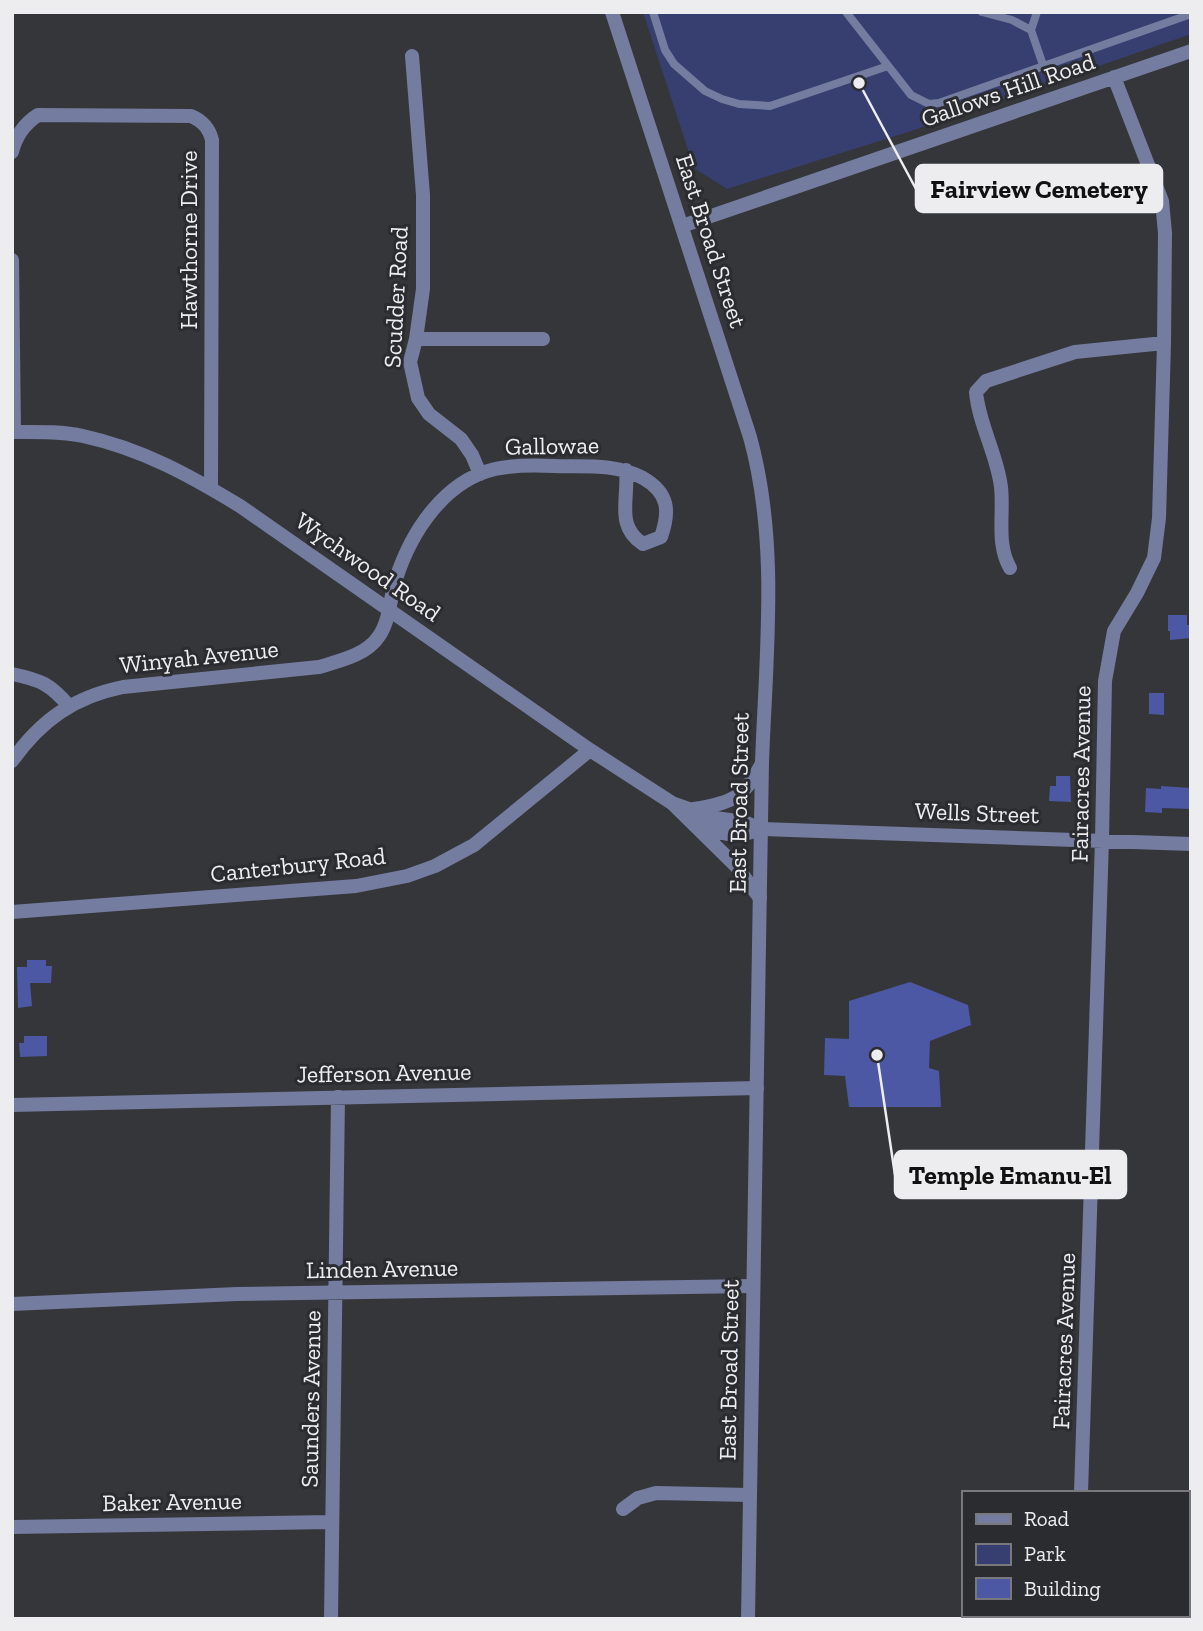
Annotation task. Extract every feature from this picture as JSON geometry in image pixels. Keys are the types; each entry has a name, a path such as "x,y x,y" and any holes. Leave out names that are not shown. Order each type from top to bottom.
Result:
{"street":[{"name":"East Broad Street","path":"611,14 750,437 762,489 768,544 769,624 762,762 748,1619"},
{"name":"Gallows Hill Road","path":"682,226 1191,51"},
{"name":"Scudder Road","path":"412,56 423,195 424,289 410,362 418,398 429,414 461,439 480,474"},
{"name":"Fairacres Avenue","path":"1081,1491 1105,681 1114,631 1154,558 1159,518 1164,343 1165,233 1162,201 1114,77"},
{"name":"Hawthorne Drive","path":"12,152 20,131 28,121 38,115 191,116 210,132 211,488"},
{"path":"12,260 13,432"},
{"path":"416,339 543,339"},
{"path":"1010,568 1004,558 998,471 978,411 976,392 986,381 1074,352 1164,343"},
{"name":"Wychwood Road","path":"13,432 80,435 123,447 162,461 211,488 590,750 691,815 760,898"},
{"name":"Gallowae","path":"389,609 396,579 413,538 433,509 454,490 480,474 497,469 535,466 626,470 659,490 666,504 667,519 662,537 643,544 630,536 625,520 628,486 626,470"},
{"name":"Winyah Avenue","path":"12,761 49,720 94,693 123,687 330,664 368,648 380,635 389,609"},
{"path":"12,674 39,679 53,688 69,706"},
{"name":"Canterbury Road","path":"12,912 356,886 407,876 435,866 474,845 590,750"},
{"name":"Wychwood Road","path":"691,815 734,799 753,782 762,762"},
{"name":"Wychwood Road","path":"691,815 744,822 761,829"},
{"name":"Wells Street","path":"761,829 1191,844"},
{"name":"Jefferson Avenue","path":"12,1105 757,1088"},
{"name":"Saunders Avenue","path":"331,1619 338,1097"},
{"name":"Linden Avenue","path":"12,1304 237,1294 753,1286"},
{"path":"623,1509 638,1498 656,1493 750,1495"},
{"name":"Baker Avenue","path":"12,1527 331,1522"}],"lane":[{"path":"653,12 665,50 674,64 705,90 739,104 770,106 888,66"},
{"path":"846,12 911,95 929,104 939,103 1191,14"},
{"path":"982,12 1022,24 1031,30"},
{"path":"1037,12 1031,30 1043,65"}],"green space":[{"path":"643,12 1191,12 1191,34 911,131 727,189 694,168"}],"building":[{"path":"1168,615 1187,615 1187,625 1191,625 1191,638 1170,640"},
{"path":"1149,693 1164,693 1164,715 1149,714"},
{"path":"1056,776 1070,776 1071,802 1049,801 1050,786 1056,786"},
{"path":"1161,786 1191,788 1191,809 1162,808 1162,813 1145,812 1146,788 1161,789"},
{"path":"27,960 46,960 46,966 52,966 51,983 30,983 32,1006 18,1008 17,967 27,967"},
{"path":"910,982 968,1005 971,1025 930,1041 929,1068 939,1071 941,1107 849,1107 845,1076 824,1075 825,1038 849,1039 849,1001"},
{"path":"24,1036 47,1036 47,1056 20,1057 19,1043 24,1043"}],"place":[{"name":"Fairview Cemetery","path":"859,83"},
{"name":"Temple Emanu-El","path":"877,1055"}]}
